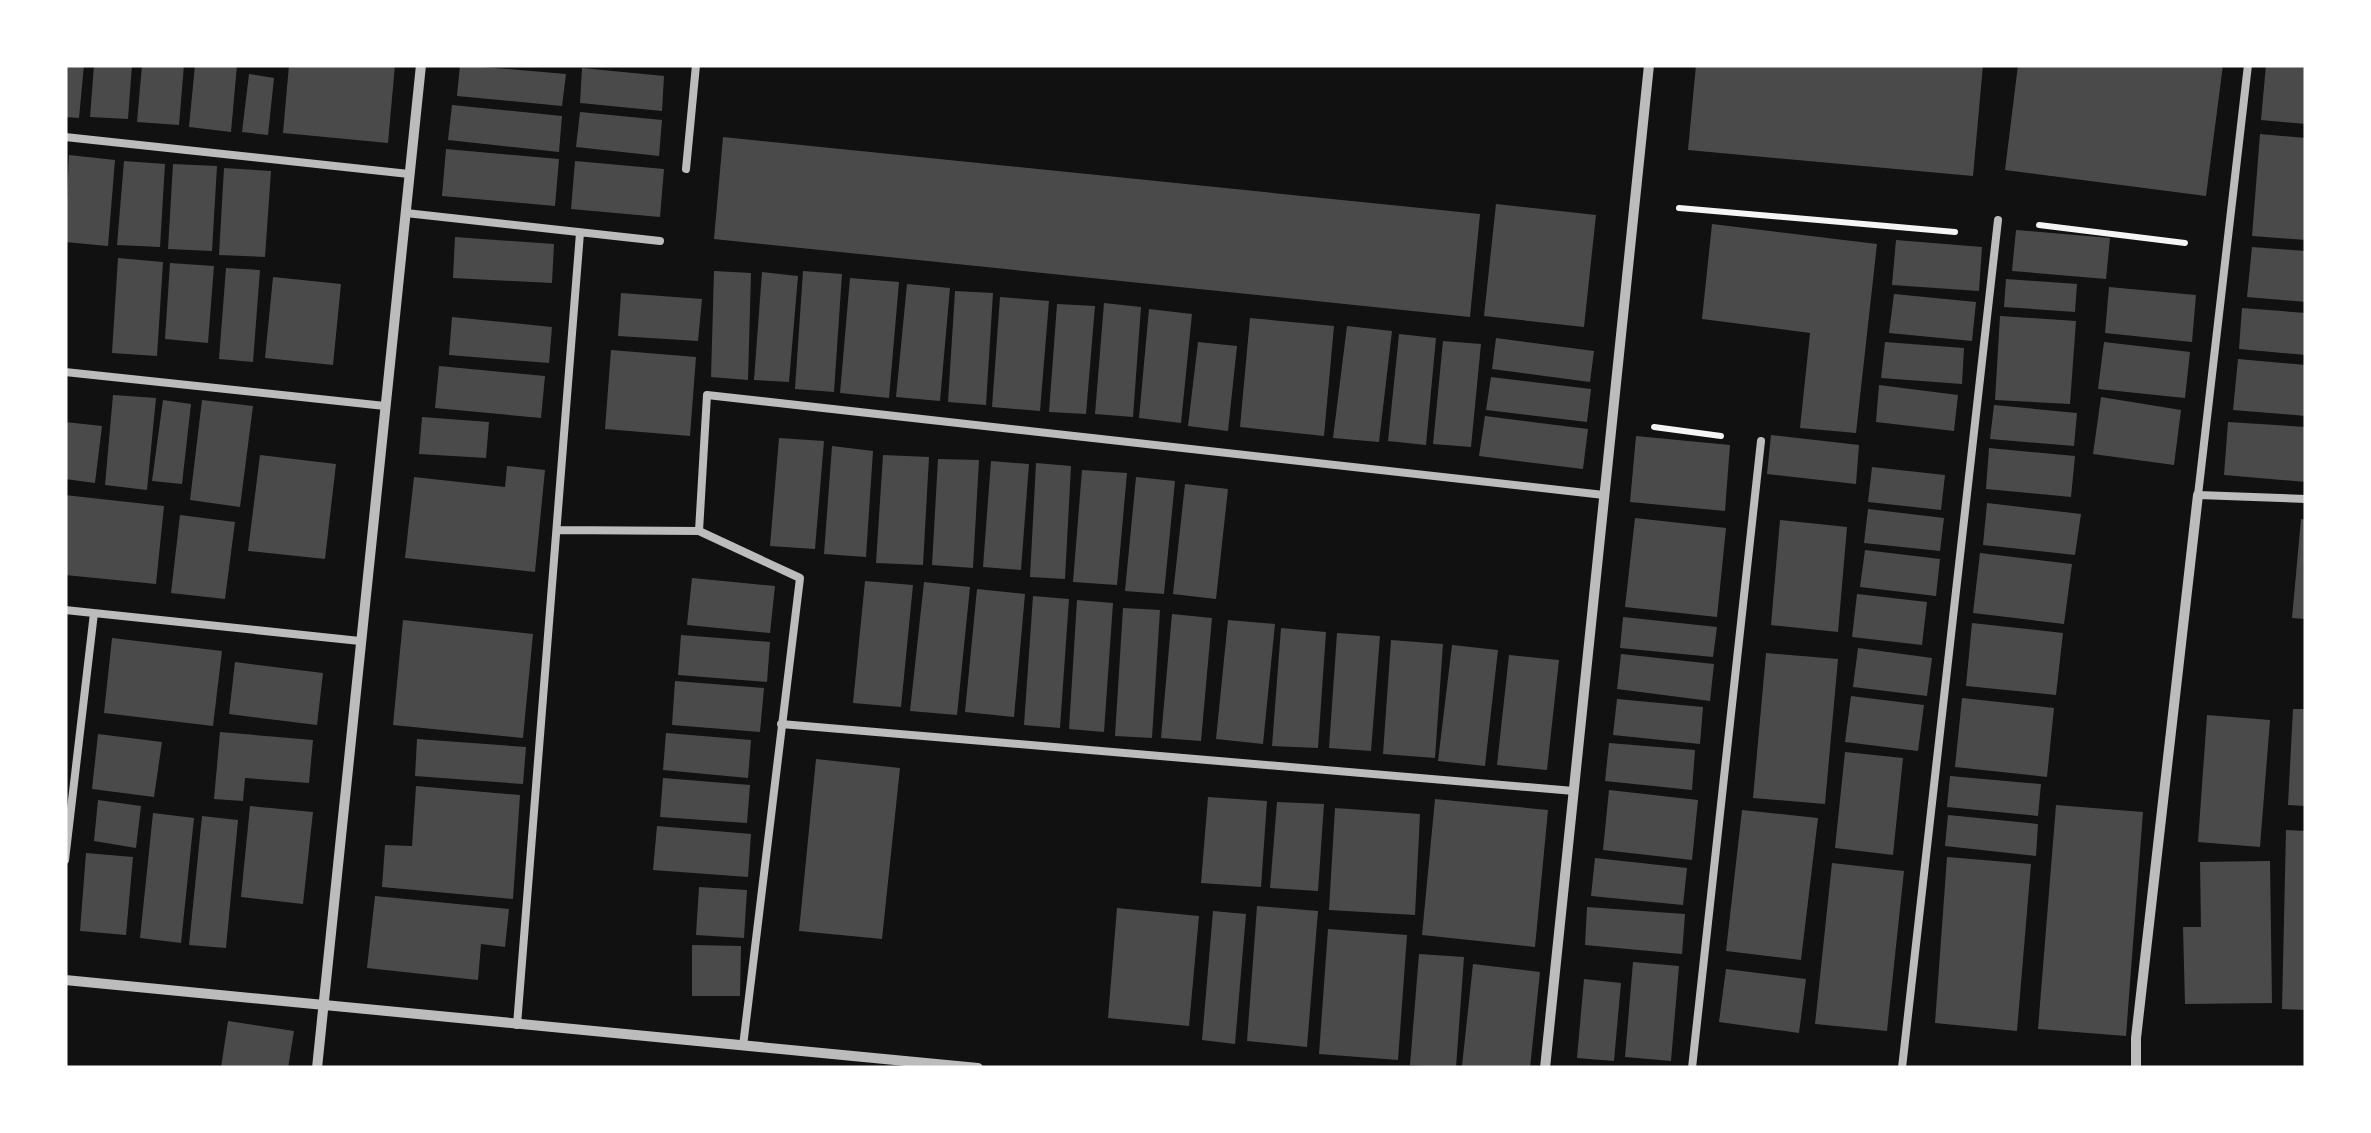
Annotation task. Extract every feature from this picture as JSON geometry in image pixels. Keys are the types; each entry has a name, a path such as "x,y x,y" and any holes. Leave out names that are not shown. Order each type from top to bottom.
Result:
{"street":[{"path":"317,1068 421,65"},
{"path":"1545,1068 1649,65"},
{"path":"2136,1068 2136,1038 2198,494"},
{"path":"65,980 978,1068"}],"lane":[{"path":"686,168 696,65"},
{"path":"2248,65 2198,494 2306,498"},
{"path":"65,137 410,174"},
{"path":"406,213 660,241"},
{"path":"1902,1068 1998,220"},
{"path":"517,1025 580,233"},
{"path":"65,372 385,406"},
{"path":"699,531 707,395 1604,495"},
{"path":"1692,1068 1762,442"},
{"path":"557,530 699,531 800,578 743,1046"},
{"path":"65,610 360,641"},
{"path":"65,860 94,613"},
{"path":"781,724 1574,791"}],"path":[{"path":"1634,204 1996,236"},
{"path":"1998,220 2226,248"},
{"path":"1612,421 1762,442"}],"building":[{"path":"65,65 84,65 79,118 65,117"},
{"path":"94,65 132,65 128,119 90,117"},
{"path":"142,65 184,65 179,125 137,122"},
{"path":"195,65 237,65 231,132 189,127"},
{"path":"289,65 395,65 388,143 283,133"},
{"path":"460,65 566,74 562,106 457,96"},
{"path":"1696,65 1983,65 1973,176 1688,150"},
{"path":"2018,65 2223,65 2206,196 2005,170"},
{"path":"2266,65 2306,65 2306,124 2261,120"},
{"path":"582,68 664,76 662,111 580,103"},
{"path":"249,74 274,78 268,135 242,132"},
{"path":"452,105 562,116 559,152 448,140"},
{"path":"580,112 662,120 659,156 576,147"},
{"path":"2260,134 2306,138 2306,240 2252,236"},
{"path":"723,137 1480,214 1470,317 714,239"},
{"path":"446,149 559,159 555,206 442,196"},
{"path":"69,155 115,160 108,246 65,242"},
{"path":"124,161 165,164 160,247 117,245"},
{"path":"575,161 664,169 660,217 571,209"},
{"path":"173,164 217,166 212,251 168,249"},
{"path":"224,168 271,171 265,257 219,255"},
{"path":"1496,204 1596,215 1584,327 1484,316"},
{"path":"1712,224 1877,244 1856,433 1800,428 1810,333 1702,319"},
{"path":"2016,230 2110,238 2106,279 2012,271"},
{"path":"455,237 554,244 552,283 453,278"},
{"path":"1896,240 1982,247 1979,291 1892,285"},
{"path":"2252,247 2306,251 2306,302 2247,297"},
{"path":"118,258 163,262 157,356 112,353"},
{"path":"170,263 214,266 208,343 165,339"},
{"path":"226,268 260,270 253,362 219,359"},
{"path":"714,271 751,273 748,380 711,377"},
{"path":"803,271 842,274 834,392 795,389"},
{"path":"762,272 798,276 789,382 754,380"},
{"path":"273,277 341,284 333,365 265,358"},
{"path":"850,278 899,282 889,398 840,393"},
{"path":"2006,279 2077,284 2075,312 2004,307"},
{"path":"907,284 950,288 940,401 896,397"},
{"path":"2109,287 2196,295 2192,342 2105,333"},
{"path":"955,291 993,293 986,405 948,402"},
{"path":"621,293 702,299 698,341 618,336"},
{"path":"1894,294 1976,302 1972,341 1889,333"},
{"path":"1000,297 1049,301 1040,411 992,407"},
{"path":"1104,303 1141,307 1133,417 1095,414"},
{"path":"1057,304 1095,306 1086,414 1049,412"},
{"path":"2242,308 2306,313 2306,355 2239,349"},
{"path":"1149,309 1192,314 1181,423 1139,418"},
{"path":"2000,316 2076,321 2070,404 1995,400"},
{"path":"452,317 552,327 549,363 449,355"},
{"path":"1250,318 1334,326 1324,436 1240,427"},
{"path":"1347,326 1392,331 1379,442 1333,438"},
{"path":"1399,334 1436,338 1426,445 1388,441"},
{"path":"1496,338 1594,351 1590,382 1492,369"},
{"path":"1443,341 1481,344 1471,447 1433,444"},
{"path":"1198,342 1237,346 1228,431 1188,426"},
{"path":"1885,342 1964,348 1962,384 1881,378"},
{"path":"2104,342 2190,352 2185,398 2098,389"},
{"path":"611,350 696,357 690,436 605,429"},
{"path":"2238,359 2306,365 2306,416 2233,410"},
{"path":"439,366 545,376 541,418 435,408"},
{"path":"1491,377 1591,389 1587,422 1486,410"},
{"path":"1879,385 1958,395 1954,431 1876,422"},
{"path":"113,395 156,398 147,490 105,485"},
{"path":"2101,397 2181,410 2174,465 2093,454"},
{"path":"163,400 191,404 182,484 152,481"},
{"path":"202,400 253,406 240,507 190,500"},
{"path":"1994,405 2077,413 2074,446 1990,439"},
{"path":"1485,416 1588,429 1583,469 1479,456"},
{"path":"422,417 489,422 486,458 419,454"},
{"path":"65,422 102,426 95,483 65,479"},
{"path":"2228,422 2306,427 2306,482 2224,475"},
{"path":"1771,435 1859,445 1856,484 1767,474"},
{"path":"1636,436 1730,445 1725,511 1630,502"},
{"path":"779,438 824,441 815,549 770,546"},
{"path":"832,446 873,451 866,557 824,554"},
{"path":"1989,448 2075,456 2071,497 1986,489"},
{"path":"260,455 336,464 325,559 248,551"},
{"path":"883,455 929,457 923,565 876,563"},
{"path":"938,459 979,460 973,568 932,565"},
{"path":"991,461 1029,464 1021,570 983,567"},
{"path":"1036,463 1071,466 1065,579 1030,577"},
{"path":"507,466 545,470 535,572 405,558 414,477 505,487"},
{"path":"1872,467 1945,475 1941,510 1868,502"},
{"path":"1082,470 1127,473 1117,585 1073,582"},
{"path":"1136,477 1175,481 1164,594 1125,591"},
{"path":"1185,484 1228,489 1216,599 1173,594"},
{"path":"65,495 164,506 156,584 65,575"},
{"path":"1987,503 2081,514 2075,555 1983,545"},
{"path":"1868,509 1944,518 1940,551 1864,543"},
{"path":"180,515 235,522 225,599 171,593"},
{"path":"1635,518 1726,528 1717,617 1625,607"},
{"path":"2301,519 2306,520 2306,619 2292,618"},
{"path":"1780,520 1847,527 1838,632 1771,625"},
{"path":"1865,550 1940,559 1936,596 1860,587"},
{"path":"1980,553 2072,564 2064,624 1973,613"},
{"path":"692,578 775,586 770,633 687,625"},
{"path":"865,581 913,585 901,707 853,703"},
{"path":"924,582 970,587 957,715 910,711"},
{"path":"977,589 1025,594 1014,717 965,712"},
{"path":"1857,594 1927,602 1922,645 1852,637"},
{"path":"1033,596 1069,599 1060,728 1024,725"},
{"path":"1077,600 1113,603 1104,732 1069,729"},
{"path":"1123,608 1160,610 1152,738 1115,736"},
{"path":"1172,614 1212,618 1201,741 1161,738"},
{"path":"1623,617 1717,627 1713,657 1620,648"},
{"path":"403,620 533,634 523,738 393,725"},
{"path":"1228,620 1275,624 1263,744 1216,739"},
{"path":"1972,623 2063,633 2056,695 1966,686"},
{"path":"1281,628 1326,632 1318,748 1272,746"},
{"path":"1337,633 1380,636 1371,751 1329,748"},
{"path":"681,635 770,642 767,682 678,675"},
{"path":"112,638 222,651 213,726 104,713"},
{"path":"1391,640 1443,644 1435,758 1383,754"},
{"path":"1452,645 1498,650 1485,766 1438,761"},
{"path":"1858,648 1932,658 1927,696 1853,687"},
{"path":"1766,653 1838,659 1825,804 1753,798"},
{"path":"1621,654 1714,664 1710,701 1617,689"},
{"path":"1509,655 1559,660 1547,770 1497,765"},
{"path":"235,662 323,673 317,725 229,714"},
{"path":"675,681 764,688 760,732 672,725"},
{"path":"1851,696 1924,705 1918,751 1845,742"},
{"path":"1962,698 2054,708 2047,777 1955,767"},
{"path":"1617,699 1703,707 1700,744 1613,735"},
{"path":"2293,709 2306,709 2306,806 2288,805"},
{"path":"2207,715 2270,720 2260,847 2198,842"},
{"path":"220,732 313,740 309,783 245,778 243,801 214,799"},
{"path":"666,733 751,740 748,778 663,770"},
{"path":"98,734 162,742 154,797 92,789"},
{"path":"417,739 526,747 523,784 415,776"},
{"path":"1609,743 1695,750 1692,790 1605,781"},
{"path":"1845,752 1903,758 1893,855 1835,848"},
{"path":"816,759 900,768 882,939 799,931"},
{"path":"1950,776 2041,784 2038,816 1947,807"},
{"path":"663,778 750,785 747,823 660,817"},
{"path":"416,786 520,795 513,899 382,887 385,845 412,846"},
{"path":"1609,790 1698,800 1692,860 1603,850"},
{"path":"1208,797 1267,801 1261,887 1201,883"},
{"path":"1435,799 1548,810 1535,947 1422,935"},
{"path":"98,800 141,806 136,848 94,841"},
{"path":"1277,802 1324,804 1318,891 1270,888"},
{"path":"2056,805 2143,812 2126,1036 2038,1029"},
{"path":"250,806 313,812 303,904 241,897"},
{"path":"1335,808 1420,814 1415,915 1329,910"},
{"path":"1742,810 1818,818 1801,960 1726,951"},
{"path":"153,813 194,818 181,943 140,938"},
{"path":"1948,815 2038,824 2036,856 1945,846"},
{"path":"202,816 238,820 226,948 189,945"},
{"path":"657,826 751,834 748,877 653,870"},
{"path":"2286,830 2306,831 2306,1010 2282,1009"},
{"path":"86,853 133,857 126,935 80,931"},
{"path":"1947,857 2031,864 2017,1031 1935,1023"},
{"path":"1595,858 1687,868 1683,905 1591,896"},
{"path":"2270,861 2272,1003 2185,1004 2183,927 2201,927 2200,862"},
{"path":"1832,863 1904,871 1887,1031 1815,1024"},
{"path":"699,887 747,890 744,938 696,935"},
{"path":"375,896 509,909 505,947 481,944 478,980 367,968"},
{"path":"1257,906 1318,911 1307,1047 1247,1041"},
{"path":"1587,907 1685,914 1682,954 1585,945"},
{"path":"1117,908 1199,916 1189,1026 1108,1018"},
{"path":"1213,911 1246,914 1235,1044 1202,1040"},
{"path":"1328,929 1407,935 1398,1060 1319,1054"},
{"path":"692,945 741,946 740,996 692,996"},
{"path":"1419,954 1464,957 1456,1068 1410,1065"},
{"path":"1633,962 1679,966 1671,1061 1625,1057"},
{"path":"1473,964 1540,972 1530,1068 1462,1066"},
{"path":"1726,969 1806,979 1799,1033 1719,1022"},
{"path":"1584,979 1621,983 1614,1061 1577,1058"},
{"path":"228,1021 294,1031 288,1068 221,1068"}]}
